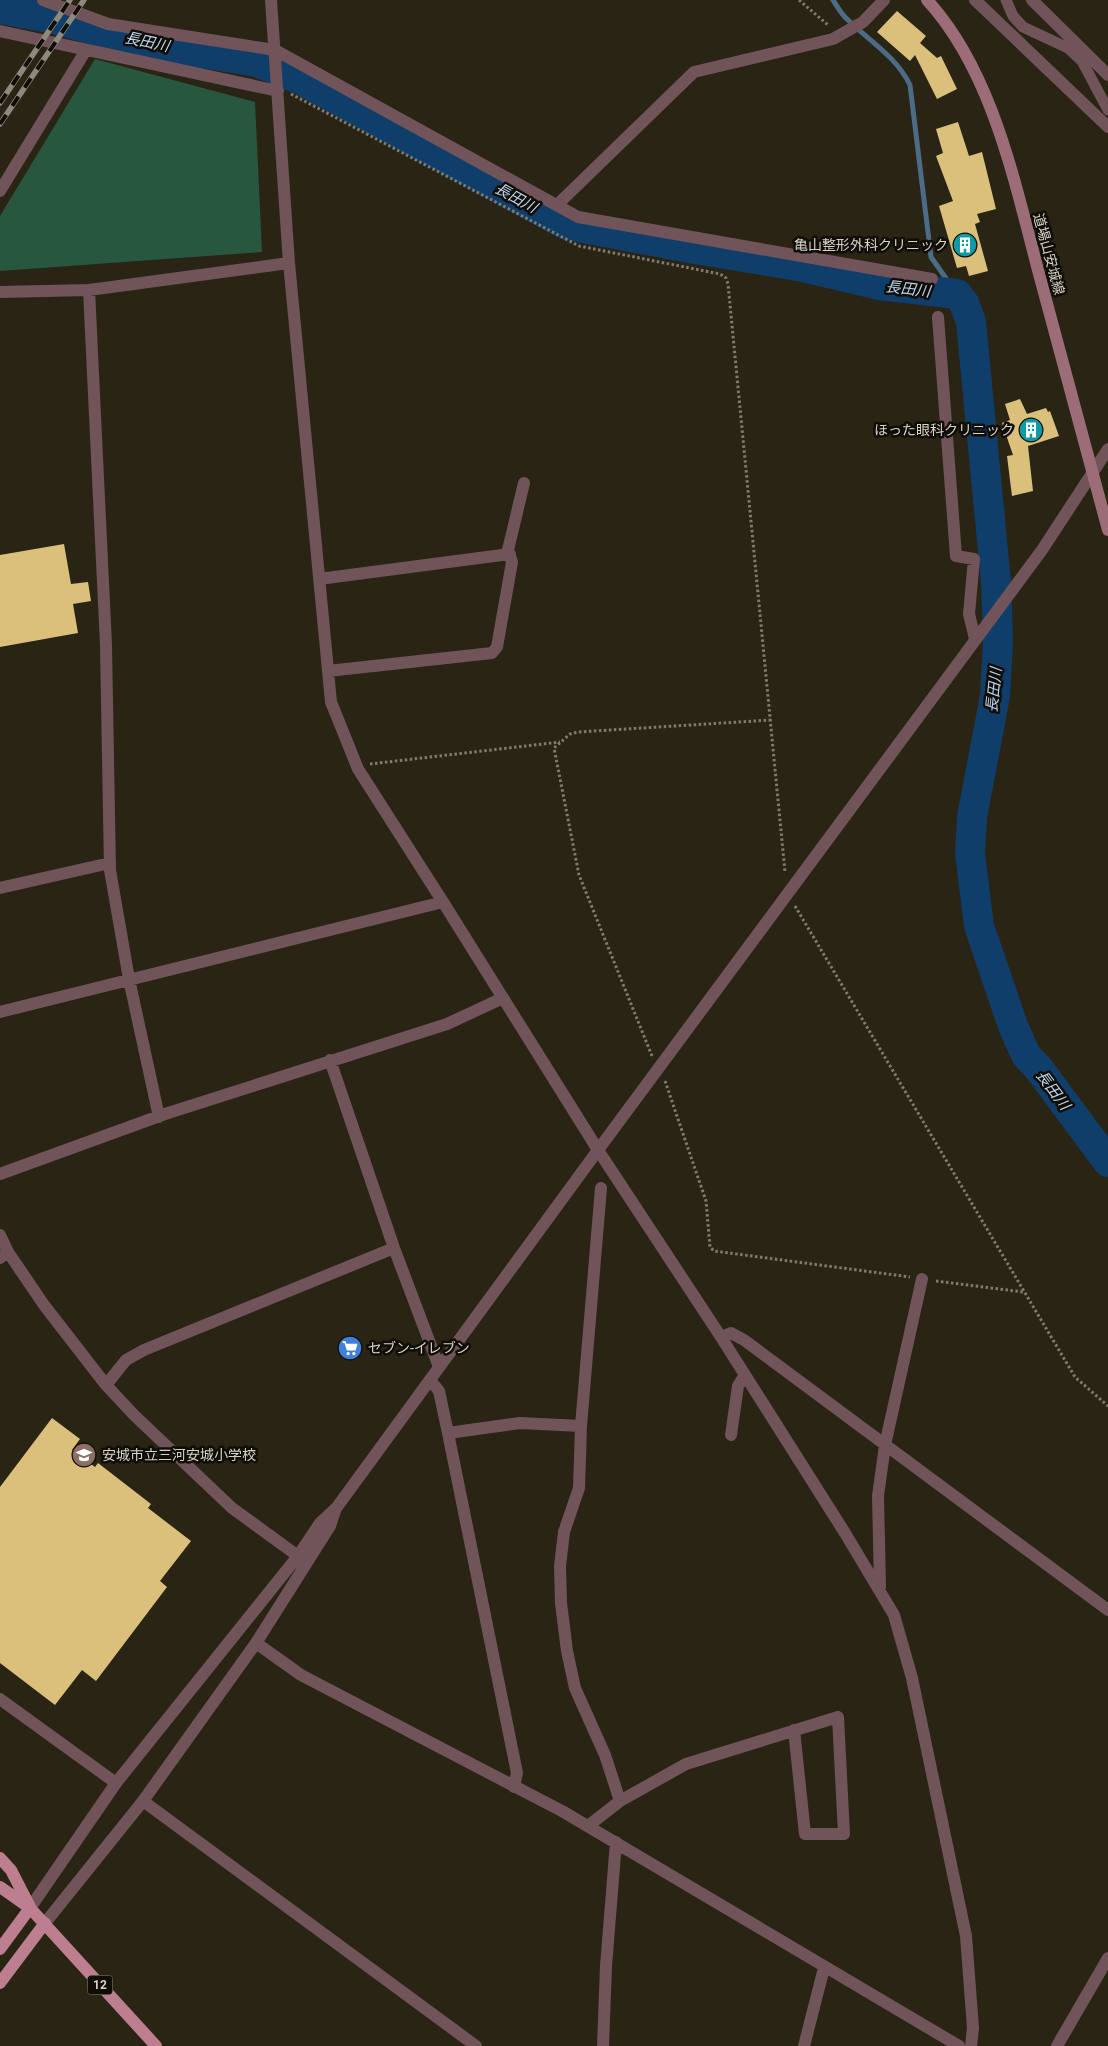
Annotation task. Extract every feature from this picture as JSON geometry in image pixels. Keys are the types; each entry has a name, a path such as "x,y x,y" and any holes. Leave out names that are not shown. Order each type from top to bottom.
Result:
{"main road":[{"name":"道場山安城線","path":"927,0 957,39 978,78 1008,162 1108,530"},
{"path":"0,1858 11,1870 30,1908"},
{"path":"0,1887 30,1908"},
{"path":"0,1948 30,1908"},
{"name":"12","path":"30,1908 156,2046"},
{"path":"0,1984 45,1923"}],"street":[{"path":"43,0 108,24 276,54 558,204 578,217 932,279"},
{"path":"271,0 289,263 331,702 356,765 598,1150 721,1337 880,1589 894,1615 912,1678 966,1936 972,2028 971,2046"},
{"path":"558,204 694,72 833,39 863,22 884,0"},
{"path":"975,0 1108,127"},
{"path":"1006,0 1013,16 1024,27 1068,48 1082,61 1108,110"},
{"path":"1032,0 1108,75"},
{"path":"2,34 278,86"},
{"path":"0,191 86,50"},
{"path":"0,292 89,290 289,263"},
{"path":"89,290 106,654 110,863 129,979 159,1117"},
{"path":"938,317 956,556 974,559 969,614 975,639"},
{"path":"30,1908 116,1782 298,1556 320,1523 337,1507 598,1150 1042,550 1108,449"},
{"path":"328,671 492,653 497,647 512,562 510,554 524,483"},
{"path":"319,579 510,554"},
{"path":"0,888 110,863"},
{"path":"0,1012 443,902"},
{"path":"0,1174 159,1117 330,1060 398,1041 447,1024 503,998"},
{"path":"330,1060 394,1248 439,1367"},
{"path":"601,1188 581,1426 578,1488 564,1532 560,1566 560,1603 575,1688 605,1754 620,1801"},
{"path":"0,1235 4,1255 106,1385 134,1415 232,1508 298,1556"},
{"path":"106,1385 126,1360 144,1350 394,1248"},
{"path":"880,1589 878,1496 885,1445 922,1279"},
{"path":"721,1337 731,1333 744,1340 1108,1610"},
{"path":"731,1435 738,1386 745,1375"},
{"path":"430,1380 439,1391 448,1432 517,1773 514,1788"},
{"path":"448,1432 520,1422 581,1426"},
{"path":"45,1923 143,1801 256,1643 330,1526 337,1507"},
{"path":"256,1643 301,1675 616,1842 824,1968 959,2046"},
{"path":"0,1698 116,1782"},
{"path":"588,1826 620,1801 686,1764 794,1730 838,1717 844,1834 805,1834 794,1730"},
{"path":"143,1801 476,2046"},
{"path":"603,2046 606,1966 616,1842"},
{"path":"1057,2046 1108,1958"},
{"path":"804,2046 824,1968"}],"path":[{"path":"799,0 843,33"},
{"path":"278,86 579,246 720,274 726,278 788,894 1075,1377 1108,1406"},
{"path":"771,720 578,732 570,734 554,748 579,875 652,1057 667,1083 706,1201 710,1247 714,1251 1023,1292"},
{"path":"356,765 561,742"}],"green space":[{"path":"95,59 255,102 262,252 0,271 0,216"}],"building":[{"path":"897,11 926,36 920,43 937,58 941,56 957,89 937,99 915,55 910,61 877,32"},
{"path":"958,122 969,156 982,152 996,209 977,214 980,222 975,224 988,271 969,276 966,266 957,268 939,206 953,201 936,156 943,153 936,129"},
{"name":"ほった眼科クリニック","path":"1020,399 1027,414 1046,408 1048,412 1050,411 1059,436 1028,446 1033,491 1012,496 1007,456 1013,455 1002,423 1010,420 1005,404"},
{"path":"64,544 71,584 88,582 91,601 73,604 78,633 0,647 0,555"},
{"path":"52,1418 80,1439 72,1450 95,1467 98,1463 151,1504 148,1508 191,1541 160,1581 167,1587 96,1681 82,1670 55,1705 0,1663 0,1487"}],"waterway":[{"path":"833,0 845,17 890,57 910,85 931,257 957,294"},
{"name":"長田川","path":"0,9 50,18 147,44 257,62 303,81 567,225 798,266 879,285 957,294 964,303 971,322 996,582 998,641 995,696 972,817 970,854 979,926 1013,1026 1026,1055 1039,1069 1108,1162"}],"railway":[{"path":"0,103 70,0"},
{"path":"0,124 84,0"}],"place":[{"name":"亀山整形外科クリニック","path":"965,245"},
{"name":"ほった眼科クリニック","path":"1031,430"},
{"name":"セブン-イレブン","path":"350,1348"},
{"name":"安城市立三河安城小学校","path":"84,1455"}]}
